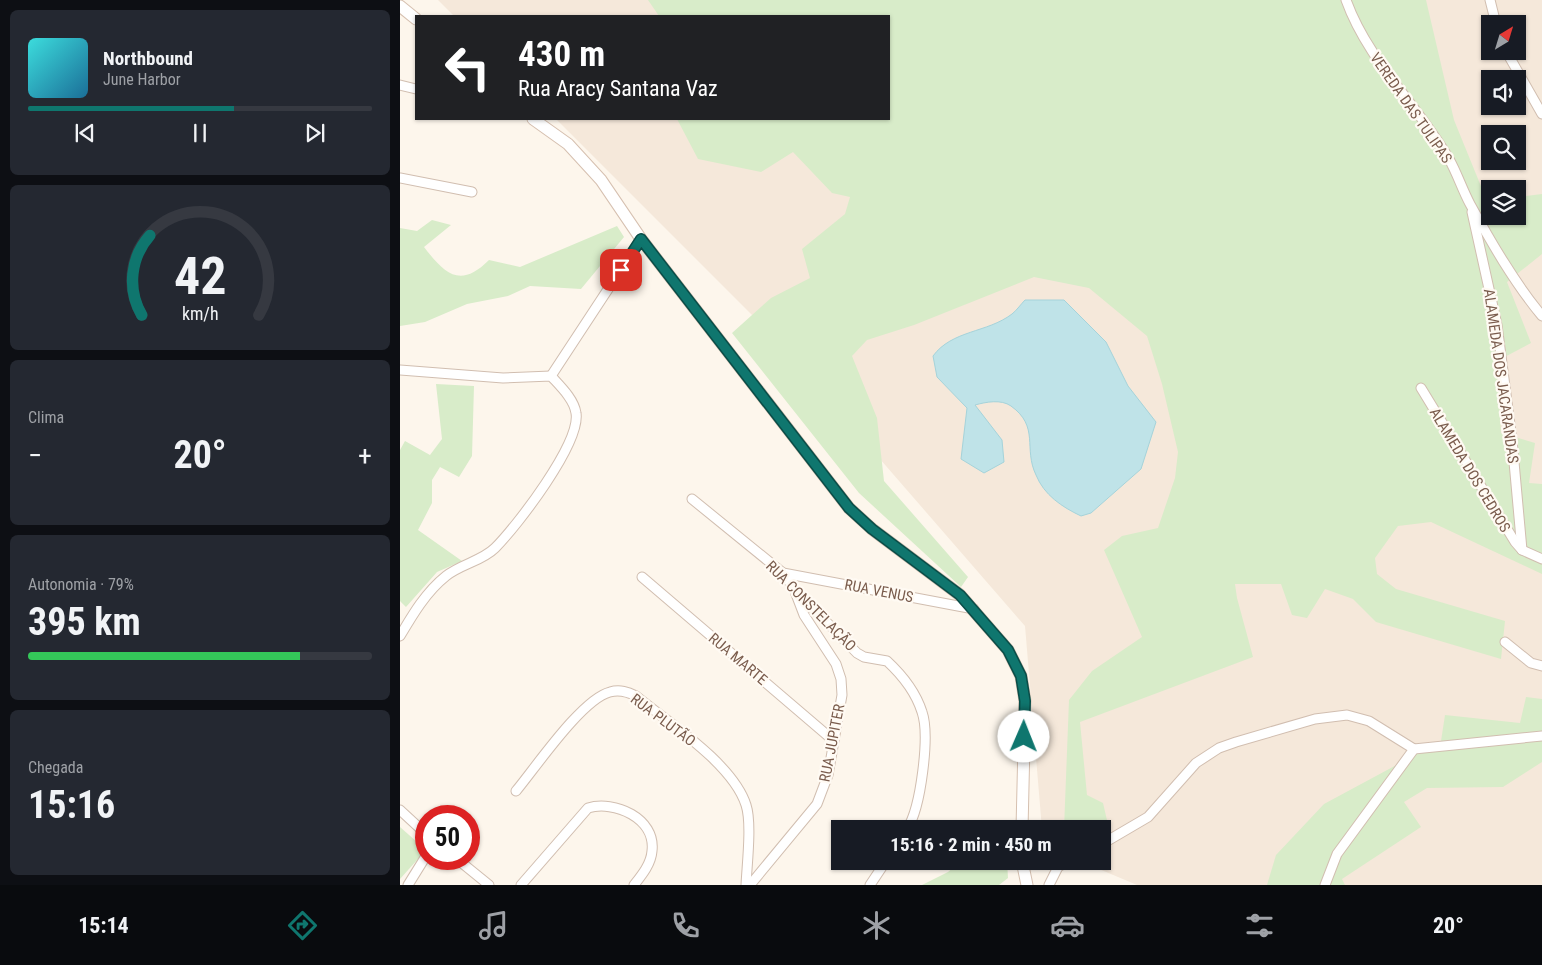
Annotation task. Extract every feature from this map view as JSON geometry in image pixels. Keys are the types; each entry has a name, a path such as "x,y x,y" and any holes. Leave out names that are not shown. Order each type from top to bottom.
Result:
{"main road":[{"path":"400,6 415,18"},
{"path":"534,120 568,144 586,161 641,239 849,508 872,529 960,595 975,609 1008,650 1021,676 1025,701 1022,820"},
{"path":"1023,870 1028,885"}],"street":[{"name":"VEREDA DAS TULIPAS","path":"1346,0 1354,22 1380,65 1425,123 1449,160 1470,204 1496,248 1542,316"},
{"path":"1490,0 1494,15"},
{"path":"1511,60 1542,114"},
{"path":"400,85 415,89"},
{"path":"400,178 472,192"},
{"name":"ALAMEDA DOS JACARANDAS","path":"1470,204 1497,325 1512,440 1522,550"},
{"path":"551,376 641,239"},
{"path":"400,370 504,378 551,376"},
{"path":"400,636 416,608 446,576 494,549 558,465 576,427 576,413 572,403 551,376"},
{"name":"ALAMEDA DOS CEDROS","path":"1421,388 1509,534 1522,550"},
{"name":"RUA CONSTELAÇÃO","path":"692,499 783,573 794,589 857,653 864,657 887,661 918,701 924,720 922,784 913,820"},
{"path":"1522,550 1542,559"},
{"name":"RUA VENUS","path":"783,573 975,609"},
{"name":"RUA MARTE","path":"642,577 834,741"},
{"name":"RUA JUPITER","path":"750,885 817,804 828,775 842,695 841,679 836,664 804,615 794,589"},
{"path":"1505,642 1531,663 1542,666"},
{"name":"RUA PLUTÃO","path":"516,791 580,713 594,699 610,692 620,690 628,692 636,696 721,766 740,791 748,814 746,885"},
{"path":"1111,839 1148,817 1196,763 1219,748 1316,719 1347,715 1369,721 1414,749 1542,736"},
{"path":"1325,885 1337,854 1414,749"},
{"path":"521,885 588,808 604,805 631,814 645,826 651,839 651,858 634,885"},
{"path":"400,810 415,824"},
{"path":"408,885 417,870"},
{"path":"471,870 489,885"},
{"path":"870,885 880,870"},
{"path":"1049,885 1056,870"}],"shaded area":[{"path":"438,0 1542,0 1542,885 1137,885 1101,870 1111,870 1111,820 1041,820 1025,626 774,337 557,120 890,120 890,15 453,15"}],"green space":[{"path":"648,0 1426,0 1454,120 1481,186 1481,225 1526,225 1526,196 1542,194 1542,254 1507,282 1531,343 1497,361 1501,433 1535,443 1529,483 1542,484 1542,574 1431,522 1398,526 1375,558 1377,574 1396,589 1505,621 1501,659 1376,622 1353,599 1325,589 1307,618 1292,615 1281,584 1235,584 1253,657 1080,722 1087,795 1103,803 1107,820 1064,820 1069,700 1092,671 1142,637 1104,550 1122,536 1158,528 1175,478 1178,452 1162,384 1147,336 1089,288 1034,277 914,325 867,340 852,356 877,418 884,481 968,577 961,587 859,493 732,333 771,298 810,278 802,249 845,214 850,197 832,193 793,152 761,172 698,159 678,120 890,120 890,15 658,15"},
{"path":"432,220 451,225 424,247 446,271 461,276 479,269 489,260 520,267 617,226 624,237 581,289 530,286 508,296 467,304 425,322 400,326 400,228 417,231"},
{"path":"436,384 474,386 472,456 459,477 440,467 432,480 432,503 418,530 462,561 437,572 406,607 400,601 400,450 405,441 430,455 442,439"},
{"path":"1526,697 1542,699 1542,762 1503,787 1427,788 1404,802 1421,827 1342,879 1345,885 1267,885 1276,855 1324,804 1441,741 1445,715 1520,723"},
{"path":"400,827 415,840 415,862 400,879"},
{"path":"950,870 1008,870 1008,878 999,885 922,885"}],"water":[{"path":"1025,300 1064,300 1106,342 1128,386 1156,422 1141,469 1091,513 1081,516 1054,500 1039,482 1032,465 1030,438 1025,422 1020,414 1003,402 975,405 1002,440 1004,462 984,473 961,459 967,408 937,377 933,356 941,348 960,336 1002,320 1014,312"}],"route":[{"path":"621,270 641,239 849,508 872,529 960,595 975,609 1008,650 1021,676 1025,701 1024,737"}]}
